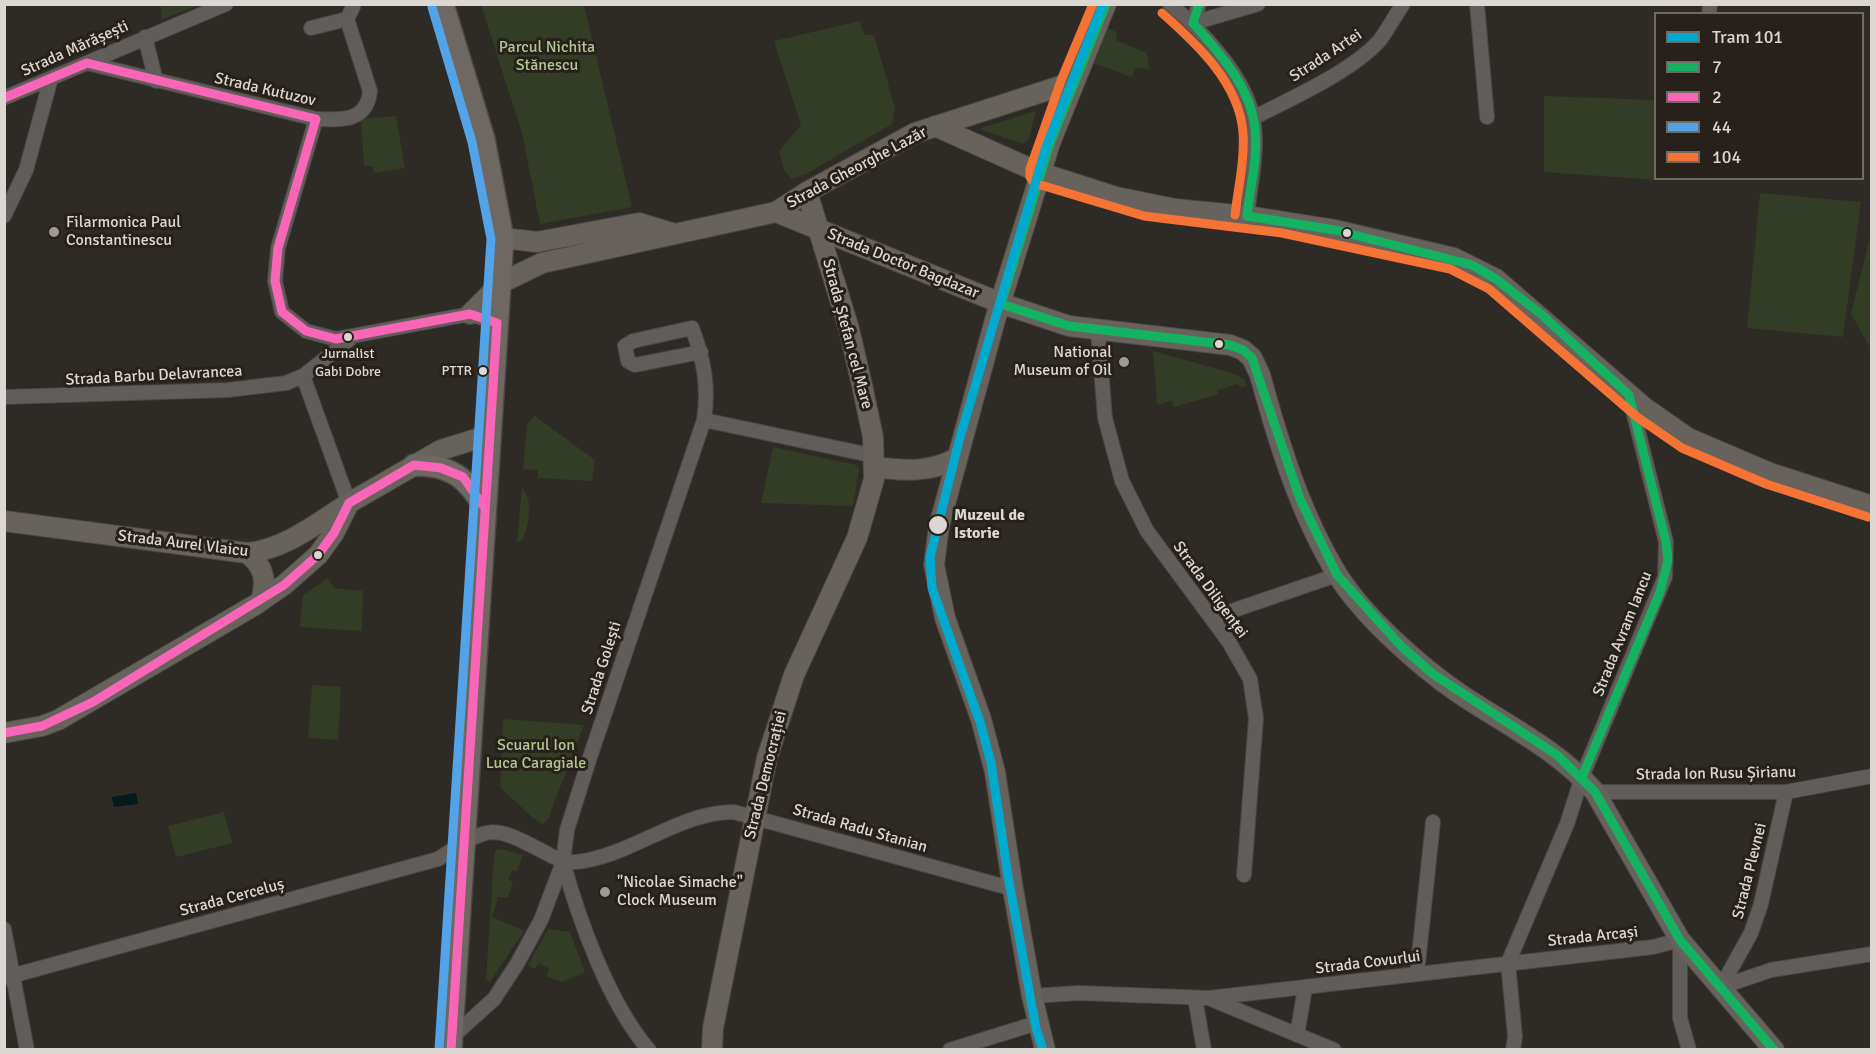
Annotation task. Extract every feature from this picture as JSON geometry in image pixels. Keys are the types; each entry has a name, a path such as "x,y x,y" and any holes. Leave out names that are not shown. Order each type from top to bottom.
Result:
{"main road":[{"path":"443,4 484,139 503,238 451,1044"},
{"path":"1045,1050 1037,1023 1012,889 995,772 978,710 945,618 934,565 939,526 957,458 1041,173 1073,82 1106,4"},
{"name":"Strada Gheorghe Lazăr","path":"470,314 501,283 542,263 776,212 807,192 915,134 1073,82"},
{"path":"935,126 1041,173 1146,204 1246,216 1346,233 1472,265 1496,279 1532,307 1629,395 1665,424 1711,450 1872,506"},
{"name":"Strada Ștefan cel Mare","path":"807,192 851,340 870,418 875,467"},
{"name":"Strada Doctor Bagdazar","path":"776,212 1001,304 1069,326 1098,331 1209,341 1243,350 1252,358 1260,375 1300,499 1337,575"},
{"name":"Strada Gheorghe Lazăr","path":"503,238 537,242 639,223 674,234"},
{"name":"Strada Aurel Vlaicu","path":"4,521 247,553 269,549 286,542 414,465 461,442 489,435"},
{"path":"875,467 926,471 942,467 957,458"},
{"path":"414,465 441,468 463,477 485,508"},
{"name":"Strada Democrației","path":"712,1050 713,1028 754,815 781,711 857,538 875,467"},
{"path":"4,733 42,726 58,720 261,601 298,574 318,555 334,533 349,503"},
{"path":"247,553 261,567 264,575 261,601"},
{"path":"1337,575 1384,629 1433,674 1537,741 1582,777 1595,792 1680,940 1774,1050"}],"street":[{"name":"Strada Mărășești","path":"4,98 226,4"},
{"path":"1170,4 1193,23 1230,70 1253,118 1253,152 1246,216"},
{"path":"1193,23 1198,4"},
{"path":"1193,23 1258,4"},
{"name":"Strada Artei","path":"1253,118 1306,91 1365,53 1379,41 1402,4"},
{"path":"1477,4 1487,117"},
{"name":"Strada Kutuzov","path":"87,63 316,120 351,117 364,111 369,103 370,92 350,13 311,28"},
{"path":"145,37 156,81"},
{"path":"4,216 26,170 51,78"},
{"path":"316,120 278,248 275,281 282,312 306,331 336,339 470,314 497,323"},
{"name":"Strada Golești","path":"451,1044 494,999 517,964 541,920 563,862 567,830 585,771 704,420 707,394 701,352 692,328 633,341 625,349 630,364 639,366 701,352"},
{"name":"Strada Diligenței","path":"1098,331 1105,418 1122,481 1152,538 1241,661 1254,694 1256,718 1244,874"},
{"path":"349,503 303,376 351,338"},
{"name":"Strada Barbu Delavrancea","path":"4,397 228,390 286,383 303,376"},
{"name":"Strada Avram Iancu","path":"1582,777 1660,592 1668,560 1652,475 1629,395"},
{"path":"704,420 875,467"},
{"path":"1211,618 1337,575"},
{"name":"Strada Ion Rusu Șirianu","path":"1595,792 1786,792 1872,776"},
{"path":"1513,1050 1515,1036 1508,963 1567,824 1582,777"},
{"name":"Strada Plevnei","path":"1721,987 1751,933 1761,904 1786,792"},
{"name":"Strada Radu Stanian","path":"563,862 593,859 718,812 754,815 1012,889"},
{"path":"1417,974 1433,822"},
{"path":"464,843 491,831 501,832 563,862 580,915 601,968 649,1050"},
{"name":"Strada Cerceluș","path":"9,976 438,859 464,843"},
{"path":"4,929 9,976 27,1050"},
{"path":"1680,940 1680,1018 1689,1050"},
{"name":"Strada Arcași","path":"1508,963 1653,947 1680,940"},
{"path":"1721,987 1772,970 1872,954"},
{"name":"Strada Covurlui","path":"1032,996 1079,993 1209,998 1508,963"},
{"path":"1297,1035 1305,988"},
{"path":"1195,998 1204,1050"},
{"path":"1209,998 1334,1050"},
{"path":"950,1050 1037,1023"}],"green space":[{"path":"160,4 200,4 200,5 162,19"},
{"name":"Parcul Nichita Stănescu","path":"481,5 584,5 632,207 540,224 522,133"},
{"path":"860,21 864,35 874,35 895,108 892,124 806,174 792,179 784,170 779,151 801,125 774,41"},
{"path":"1107,27 1117,33 1116,40 1147,53 1149,69 1135,68 1132,77 1090,62"},
{"path":"1544,96 1654,100 1654,180 1544,172"},
{"path":"1036,111 1029,138 1024,144 981,128"},
{"path":"396,116 405,168 374,173 372,166 364,166 361,119"},
{"path":"1760,193 1861,202 1843,337 1747,328"},
{"path":"1871,233 1872,349 1851,314"},
{"path":"1153,351 1235,374 1244,379 1247,386 1240,388 1238,384 1217,390 1218,394 1174,407 1171,401 1157,405"},
{"path":"535,416 595,460 592,481 538,478 538,470 523,469 527,424"},
{"path":"773,447 856,465 859,469 853,506 761,503"},
{"path":"522,487 528,499 529,513 523,539 517,543"},
{"path":"328,578 334,588 363,591 362,631 300,627 303,595"},
{"path":"312,685 341,687 338,740 308,738"},
{"name":"Scuarul Ion Luca Caragiale","path":"503,719 584,725 548,819 543,824 533,818 500,787"},
{"path":"224,812 232,843 176,857 168,826"},
{"path":"501,849 523,855 517,871 512,870 508,879 513,882 508,897 498,897 492,917 524,931 490,982 486,980 494,856 496,850"},
{"path":"548,929 570,932 585,972 562,982 546,976 549,969 539,963 535,969 528,965"}],"water":[{"path":"136,793 138,804 114,807 112,797"}],"tram line":[{"name":"101","path":"1043,1050 1036,1028 1008,876 991,763 980,722 932,588 930,557 960,437 1046,147 1103,4"}],"transit line":[{"name":"104","path":"1093,4 1062,78 1030,169 1030,177 1034,183 1144,216 1282,233 1450,269 1489,289 1637,417 1682,448 1766,484 1868,517"},
{"name":"7","path":"1106,4 1050,143 1001,304 1069,326 1230,345 1243,350 1252,358 1300,499 1337,575 1402,647 1433,674 1557,755 1595,792 1680,940 1774,1050"},
{"name":"7","path":"1199,4 1193,23 1232,72 1247,99 1252,114 1255,151 1247,216 1335,230 1472,265 1496,279 1541,314 1629,395 1666,542 1668,560 1660,592 1582,777"},
{"name":"44","path":"432,7 472,142 491,239 439,1049"},
{"name":"104","path":"1162,13 1202,51 1234,97 1243,132 1241,174 1235,215"},
{"name":"2","path":"4,98 87,63 316,119 278,248 275,281 282,312 306,331 336,339 470,314 497,323 451,1050"},
{"name":"2","path":"4,733 42,726 93,702 284,585 318,555 334,533 349,503 414,465 441,468 463,477 485,508"}],"place":[{"name":"Filarmonica Paul Constantinescu","path":"54,232"},
{"name":"Jurnalist Gabi Dobre","path":"348,337"},
{"name":"National Museum of Oil","path":"1124,362"},
{"name":"PTTR","path":"483,371"},
{"name":"Muzeul de Istorie","path":"938,525"},
{"name":"\"Nicolae Simache\" Clock Museum","path":"605,892"}]}
